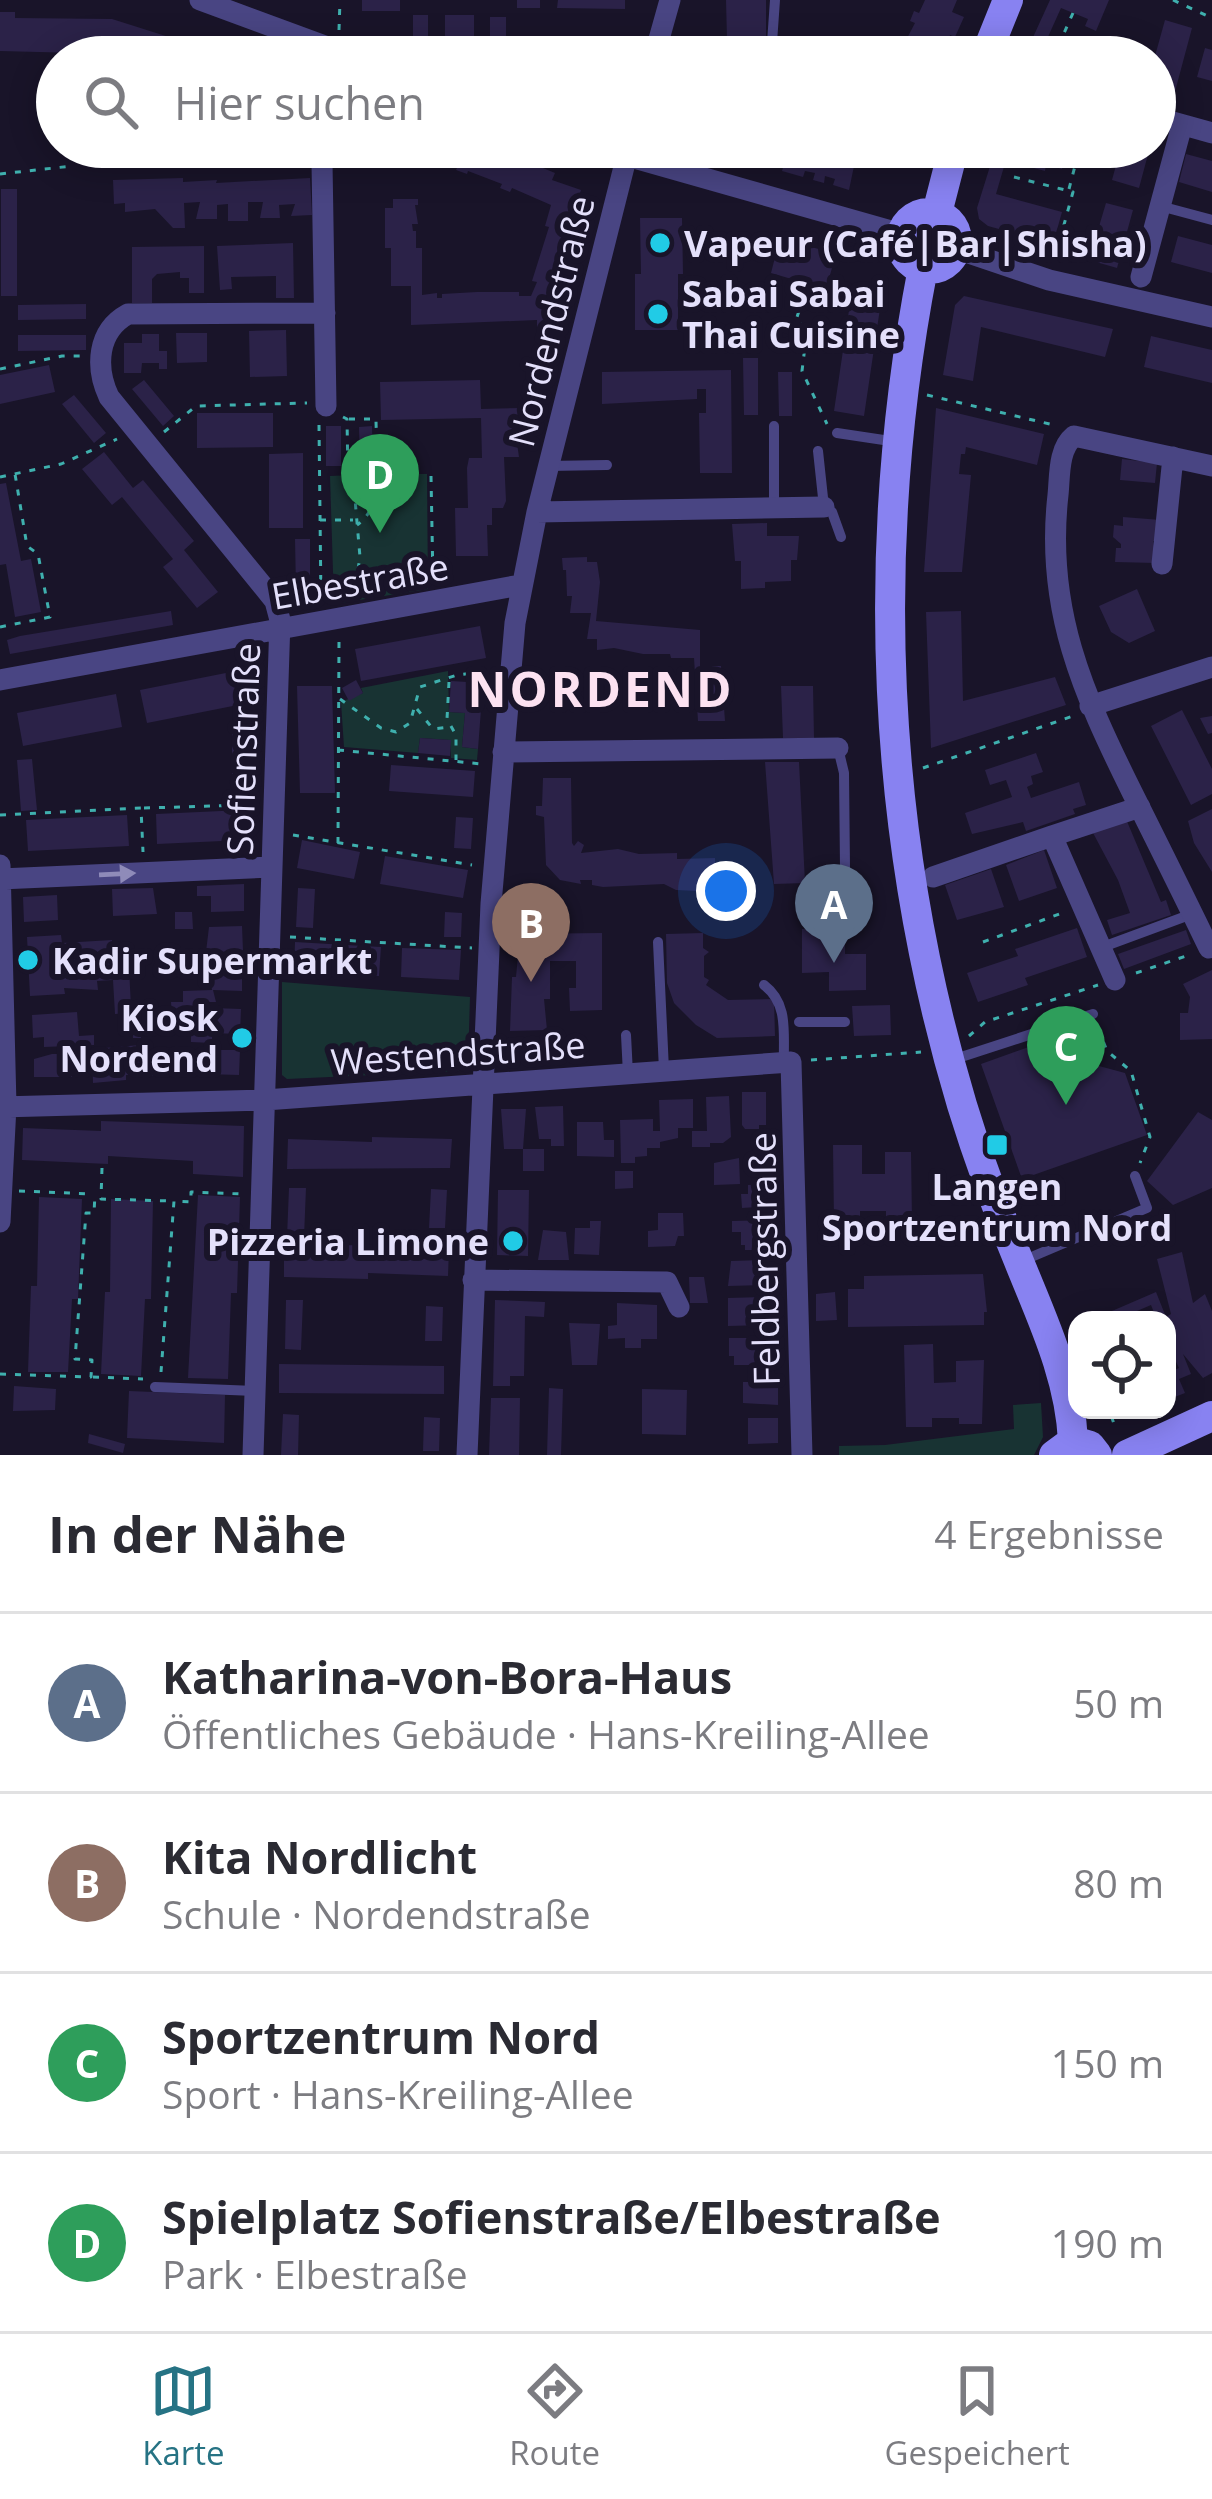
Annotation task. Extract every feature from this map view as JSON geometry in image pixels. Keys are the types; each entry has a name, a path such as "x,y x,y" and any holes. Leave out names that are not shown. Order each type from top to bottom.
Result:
{"street":[{"path":"200,0 298,36"},
{"path":"660,36 670,0"},
{"path":"993,36 1008,0"},
{"path":"1176,122 1212,133"},
{"path":"1176,149 1183,124"},
{"path":"322,168 326,405"},
{"name":"Nordendstraße","path":"467,1455 488,949 520,585 624,168"},
{"path":"679,168 902,234"},
{"path":"938,213 950,168"},
{"path":"1141,278 1171,168"},
{"path":"938,213 957,231 957,249 944,266 923,268 908,259 902,234 915,216 938,213"},
{"path":"957,249 1049,280 1212,317"},
{"path":"923,268 901,442 888,637 896,776 917,921 946,1051 1019,1262 1060,1364 1075,1450"},
{"path":"100,356 108,329 128,314 325,313"},
{"name":"Sofienstraße","path":"100,356 104,386 275,601 280,628 253,1455"},
{"path":"1210,947 1090,706 1061,616 1054,550 1061,464 1064,447 1074,436 1212,466"},
{"path":"1162,564 1173,457"},
{"path":"537,512 824,507"},
{"name":"Elbestraße","path":"0,680 520,585"},
{"path":"1090,706 1212,667"},
{"path":"502,759 838,748"},
{"path":"933,877 1140,807"},
{"path":"1052,836 1115,980"},
{"path":"0,865 0,1222"},
{"path":"0,879 272,867"},
{"name":"Westendstraße","path":"3,1107 265,1100 788,1062"},
{"name":"Feldbergstraße","path":"788,1062 802,1455"},
{"path":"473,1280 667,1282 679,1307"},
{"path":"1127,1455 1212,1416"}],"lane":[{"path":"773,36 775,0"},
{"path":"1160,206 1212,220"},
{"path":"774,425 774,508"},
{"path":"837,433 901,442"},
{"path":"818,451 824,507 832,512 841,537"},
{"path":"548,466 607,465"},
{"path":"838,748 844,773 845,868"},
{"path":"1100,948 1192,914"},
{"path":"658,942 664,1071"},
{"path":"764,985 777,995 782,1007 788,1062"},
{"path":"946,1051 1093,1014"},
{"path":"799,1022 844,1022"},
{"path":"626,1035 628,1074"},
{"path":"1019,1262 1147,1208 1135,1176"},
{"path":"158,1383 255,1391"}],"path":[{"path":"340,0 345,36"},
{"path":"1173,0 1212,18"},
{"path":"1063,36 1073,13"},
{"path":"0,174 54,168"},
{"path":"1068,191 1074,168"},
{"path":"1014,177 1073,192 1049,280"},
{"path":"799,311 796,320 814,333"},
{"path":"807,332 802,371 826,424 837,433"},
{"path":"0,369 62,356 100,356"},
{"path":"927,395 1063,428 1074,436"},
{"path":"326,405 319,424 320,520 331,620 340,643 338,843"},
{"path":"0,477 61,464 142,437 196,406 326,405 347,419 376,419 376,501 366,519 355,523 320,520"},
{"path":"331,620 356,582 360,544 347,476 347,419"},
{"path":"0,627 50,617 38,554 27,546 15,474"},
{"path":"431,476 434,601"},
{"path":"339,698 382,728 396,732 410,723 420,688 511,668"},
{"path":"449,678 447,719 453,727 456,761"},
{"path":"916,770 1090,706"},
{"path":"416,708 433,729 453,727"},
{"path":"338,750 456,761 502,759"},
{"path":"0,815 247,806 248,838 273,835 338,843 494,869"},
{"path":"140,808 144,873"},
{"path":"983,942 1081,906"},
{"path":"270,936 488,949"},
{"path":"788,1062 946,1051 985,1022 1210,947"},
{"path":"1093,1014 1107,1051 1131,1071 1150,1137 1135,1176"},
{"path":"0,1374 91,1377 92,1360 75,1359 86,1214 94,1214 102,1168"},
{"path":"2,1191 190,1202 191,1192 262,1195"},
{"path":"158,1383 174,1201"}],"green space":[{"path":"427,474 428,589 334,604 330,476"},
{"path":"448,671 449,712 465,713 462,747 478,749 477,760 451,758 450,740 420,738 418,753 344,747 341,702 363,693 361,688"},
{"path":"282,982 470,997 468,1064 458,1071 287,1079 282,1075"},
{"path":"1041,1403 1043,1437 1034,1455 839,1455 839,1446 1014,1429 1013,1405"}],"building":[{"path":"362,0 400,0 400,11 362,11"},
{"path":"517,0 540,0 540,8 517,8"},
{"path":"558,0 625,0 625,9 557,8"},
{"path":"726,0 766,0 766,36 727,36"},
{"path":"925,0 957,0 952,12 964,17 955,36 908,36 915,23 910,21 914,11 919,13"},
{"path":"1050,0 1109,0 1096,31 1085,26 1088,19 1061,8 1048,36 1034,36"},
{"path":"0,12 15,12 15,18 112,19 166,36 36,36 36,52 0,51"},
{"path":"413,15 428,15 428,36 413,36"},
{"path":"445,15 474,15 474,36 445,36"},
{"path":"490,17 506,17 506,36 490,36"},
{"path":"1165,20 1192,28 1176,88 1176,36 1161,36"},
{"path":"1205,48 1212,50 1212,81 1197,77"},
{"path":"1186,154 1212,161 1212,192 1179,182"},
{"path":"543,168 555,173 552,180 581,190 578,200 585,202 584,214 552,328 537,327 537,320 411,325 411,286 391,286 391,248 385,248 385,208 393,208 393,199 418,199 418,224 412,224 416,248 422,248 422,295 437,293 442,298 442,294 519,292 519,296 531,296 537,282 532,281 551,205 456,170"},
{"path":"854,168 849,190 833,185 835,179 825,176 824,183 813,180 815,173 805,171 803,177 782,171"},
{"path":"989,168 1004,168 996,194 1062,212 1053,244 988,226 979,219 977,208"},
{"path":"1115,168 1144,168 1139,188 1112,180"},
{"path":"183,178 183,182 216,183 310,178 312,215 291,216 295,204 279,205 280,218 260,218 263,202 248,202 248,221 228,221 228,204 217,205 217,219 196,219 200,202 184,203 185,228 173,228 155,209 125,212 125,203 114,204 113,180"},
{"path":"1,189 17,189 17,296 1,296"},
{"path":"1106,203 1133,210 1117,268 1089,260"},
{"path":"640,218 682,218 678,330 635,330"},
{"path":"1178,236 1212,245 1212,273 1171,262"},
{"path":"780,238 836,254 826,289 771,273"},
{"path":"293,243 294,298 276,298 276,276 231,277 232,289 220,290 217,246"},
{"path":"204,246 204,293 189,293 189,278 180,278 180,272 157,274 152,279 152,303 132,303 132,247"},
{"path":"852,290 882,295 864,416 834,411"},
{"path":"964,296 1113,329 1105,357 981,327 973,381 943,375 955,305"},
{"path":"86,304 86,319 18,320 18,305"},
{"path":"286,330 287,376 250,377 249,331"},
{"path":"176,333 207,333 207,362 177,363"},
{"path":"142,334 159,334 159,351 167,351 167,369 159,369 159,363 142,363 141,373 124,373 124,343 142,343"},
{"path":"18,335 86,335 86,350 18,351"},
{"path":"1151,336 1212,350 1212,383 1144,367"},
{"path":"743,358 758,358 758,415 744,415"},
{"path":"49,365 55,392 0,404 0,375"},
{"path":"731,370 732,473 700,473 699,413 706,413 706,389 697,389 697,399 602,404 602,372"},
{"path":"778,372 792,372 792,416 779,416"},
{"path":"144,380 174,416 163,426 132,389"},
{"path":"480,380 481,409 522,408 522,420 517,420 515,429 519,457 504,457 506,501 503,508 492,508 488,556 456,556 455,508 468,508 469,458 482,458 481,418 381,420 380,382"},
{"path":"74,395 106,433 94,443 62,404"},
{"path":"936,408 1044,434 1037,465 966,447 961,454 959,474 971,475 962,572 924,572"},
{"path":"197,413 273,413 273,447 197,448"},
{"path":"326,426 341,426 341,466 326,466"},
{"path":"372,426 373,467 360,467 359,427"},
{"path":"104,452 133,488 143,480 194,541 184,550 218,592 197,608 163,567 173,559 122,497 112,505 82,469"},
{"path":"303,453 303,528 269,528 269,454"},
{"path":"1122,459 1157,463 1155,483 1120,480"},
{"path":"6,483 21,561 31,559 41,612 15,617 6,564 0,565 0,484"},
{"path":"1123,517 1161,520 1160,541 1153,541 1156,563 1115,562 1121,544 1113,537 1114,525 1123,526"},
{"path":"767,523 767,536 799,536 797,560 791,560 791,581 741,589 741,561 735,561 732,524"},
{"path":"295,539 310,539 310,589 296,589"},
{"path":"587,557 587,562 597,562 600,582 596,621 700,630 700,666 721,666 725,721 698,721 694,658 597,650 597,639 587,639 591,613 570,613 572,596 567,596 562,558"},
{"path":"1137,589 1155,631 1129,643 1111,632 1099,606"},
{"path":"171,611 173,625 10,654 7,640 20,636"},
{"path":"961,611 963,701 1055,677 1066,705 931,748 926,612"},
{"path":"480,626 486,658 361,681 355,649"},
{"path":"241,670 248,703 147,723 140,690"},
{"path":"356,680 363,693 349,701 342,688"},
{"path":"451,681 483,683 478,749 462,747 465,713 449,712"},
{"path":"297,686 332,686 335,793 300,793"},
{"path":"781,686 813,686 814,738 783,738"},
{"path":"116,694 122,727 23,746 17,713"},
{"path":"1182,710 1212,769 1212,794 1191,805 1151,726"},
{"path":"1212,716 1212,733 1208,734 1200,718"},
{"path":"232,734 249,734 249,795 232,795"},
{"path":"420,738 451,740 450,756 418,753"},
{"path":"1036,753 1043,772 1031,776 1033,784 1027,787 1031,798 1079,782 1086,805 1073,809 1075,814 1026,831 1023,822 972,834 965,813 1012,797 1006,780 990,785 985,770"},
{"path":"32,759 37,810 21,811 17,760"},
{"path":"765,762 799,762 805,883 774,884"},
{"path":"391,765 475,771 473,797 389,791"},
{"path":"543,778 571,778 572,843 584,845 581,853 618,849 677,853 677,859 715,858 716,892 676,890 664,884 603,887 592,885 592,880 580,880 581,884 560,880 546,865 544,817 536,815 536,806 542,806"},
{"path":"1212,809 1212,872 1194,843 1188,821"},
{"path":"243,810 244,840 157,844 156,814"},
{"path":"127,815 129,846 28,851 26,820"},
{"path":"456,817 473,818 471,849 454,848"},
{"path":"1126,819 1171,915 1112,935 1107,920 1130,913 1092,831"},
{"path":"302,840 360,852 354,879 297,868"},
{"path":"1044,850 1057,888 1019,901 1006,865"},
{"path":"385,856 468,870 463,898 380,884"},
{"path":"991,869 1004,907 957,920 945,885"},
{"path":"244,884 244,911 211,912 211,896 197,896 197,886"},
{"path":"153,888 157,914 113,916 112,889"},
{"path":"298,888 315,889 313,928 296,927"},
{"path":"57,895 58,920 24,922 23,897"},
{"path":"175,912 192,912 193,929 175,929"},
{"path":"445,912 462,913 461,937 444,937"},
{"path":"242,926 243,951 219,952 219,960 205,960 205,969 181,969 186,952 206,952 209,927"},
{"path":"845,928 845,954 866,954 866,990 829,991 829,972 802,973 802,929"},
{"path":"1077,928 1087,957 1025,978 1028,985 978,1002 967,973 1018,956 1015,949"},
{"path":"1186,930 1191,944 1124,969 1118,954"},
{"path":"602,933 602,1010 570,1011 569,988 576,988 576,961 550,961 550,999 544,999 547,1030 510,1031 520,934"},
{"path":"703,933 703,948 709,952 704,956 706,985 728,1000 774,999 775,1036 717,1038 674,1003 667,983 666,934"},
{"path":"61,935 62,943 112,940 113,949 128,948 131,1007 139,1007 141,1038 133,1038 132,1013 115,1014 113,980 97,981 98,990 64,988 65,994 30,996 27,937"},
{"path":"295,942 381,947 379,976 294,972"},
{"path":"402,948 461,950 459,980 401,977"},
{"path":"214,968 242,968 242,991 213,990 216,1002 200,1002 201,1018 172,1018 171,1002 183,1002 183,991 212,990"},
{"path":"1212,970 1212,1039 1180,1040 1180,1013 1188,1013 1190,997 1183,984"},
{"path":"890,1005 891,1035 854,1036 852,1006"},
{"path":"213,1008 241,1009 240,1034 246,1034 245,1043 239,1043 239,1034 212,1033"},
{"path":"77,1012 79,1036 94,1035 94,1045 44,1047 44,1037 33,1038 32,1015"},
{"path":"191,1027 212,1033 212,1043 191,1042"},
{"path":"1085,1027 1099,1066 1125,1073 1147,1135 1022,1179 981,1064"},
{"path":"141,1045 142,1060 179,1060 179,1076 126,1075 126,1080 93,1083 92,1049"},
{"path":"213,1050 240,1050 239,1075 206,1074 206,1064 213,1064"},
{"path":"72,1054 72,1077 34,1077 34,1059"},
{"path":"742,1092 766,1092 766,1125 745,1129 742,1125"},
{"path":"729,1096 731,1137 710,1143 710,1147 692,1147 692,1131 707,1131 706,1097"},
{"path":"693,1099 693,1128 678,1128 678,1138 660,1142 660,1148 647,1148 647,1156 635,1157 635,1163 621,1163 620,1120 653,1119 653,1131 660,1131 659,1100"},
{"path":"563,1106 564,1146 551,1146 551,1139 539,1139 535,1107"},
{"path":"501,1109 526,1109 523,1149 504,1149"},
{"path":"1198,1112 1212,1120 1212,1188 1173,1205 1147,1181"},
{"path":"101,1121 244,1126 243,1177 193,1174 193,1161 108,1156 108,1164 22,1160 23,1128 101,1131"},
{"path":"577,1122 603,1122 604,1140 614,1140 614,1157 577,1156"},
{"path":"770,1134 771,1151 754,1152 754,1135"},
{"path":"372,1137 452,1139 450,1168 287,1169 288,1139 372,1142"},
{"path":"833,1145 862,1145 862,1174 885,1174 885,1152 911,1152 912,1221 886,1221 886,1211 860,1211 860,1221 834,1222"},
{"path":"523,1149 544,1149 544,1171 523,1171"},
{"path":"739,1158 740,1184 714,1185 714,1163"},
{"path":"615,1171 633,1171 633,1188 615,1189"},
{"path":"771,1184 772,1206 742,1208 741,1194 748,1194 748,1185"},
{"path":"289,1188 306,1188 304,1237 287,1237"},
{"path":"431,1189 447,1190 445,1228 429,1228"},
{"path":"498,1190 529,1190 528,1256 497,1255"},
{"path":"198,1195 240,1197 228,1379 188,1378"},
{"path":"39,1197 82,1199 78,1299 72,1299 68,1372 28,1372"},
{"path":"111,1199 153,1201 151,1299 145,1299 141,1376 101,1374 105,1292 110,1292"},
{"path":"658,1213 683,1213 684,1236 678,1236 675,1246 648,1247 648,1231 658,1230"},
{"path":"773,1220 774,1250 745,1250 741,1232 732,1232 732,1221"},
{"path":"590,1221 601,1221 599,1255 574,1254 575,1228 590,1228"},
{"path":"543,1230 566,1232 569,1260 538,1260"},
{"path":"284,1246 449,1248 448,1276 284,1277"},
{"path":"1182,1252 1193,1303 1205,1294 1212,1311 1212,1373 1203,1378 1183,1354 1191,1374 1179,1379 1185,1393 1176,1396 1176,1311 1170,1311 1157,1259"},
{"path":"767,1260 768,1285 728,1286 731,1261"},
{"path":"983,1274 984,1325 848,1327 848,1289 864,1289 864,1276"},
{"path":"689,1277 704,1277 708,1303 690,1303"},
{"path":"835,1292 837,1320 816,1321 816,1294"},
{"path":"1156,1292 1164,1311 1153,1311 1151,1305 1137,1311 1112,1311"},
{"path":"766,1297 767,1325 728,1326 728,1298"},
{"path":"286,1300 303,1300 301,1350 285,1349"},
{"path":"495,1300 545,1302 544,1317 525,1316 524,1376 510,1376 510,1386 493,1386"},
{"path":"617,1303 657,1305 657,1339 641,1339 641,1348 625,1348 625,1338 608,1339 608,1326 617,1325"},
{"path":"426,1306 443,1307 442,1341 425,1341"},
{"path":"569,1323 600,1324 597,1365 572,1365"},
{"path":"729,1338 769,1338 769,1365 734,1365"},
{"path":"933,1344 934,1383 956,1382 956,1361 984,1360 982,1424 932,1418 932,1427 906,1427 904,1345"},
{"path":"279,1364 444,1366 444,1394 279,1393"},
{"path":"743,1382 778,1382 778,1405 743,1403"},
{"path":"14,1386 56,1389 55,1410 13,1411"},
{"path":"549,1388 563,1389 561,1455 547,1455"},
{"path":"642,1389 687,1390 686,1435 642,1434"},
{"path":"129,1391 225,1395 224,1443 127,1438"},
{"path":"491,1398 520,1398 519,1455 489,1455"},
{"path":"283,1414 299,1415 298,1455 281,1455"},
{"path":"424,1417 440,1418 439,1451 423,1451"},
{"path":"748,1418 778,1418 778,1443 748,1444"},
{"path":"89,1434 125,1444 123,1453 88,1443"}],"place":[{"name":"Vapeur (Café|Bar|Shisha)","path":"660,243"},
{"name":"Sabai Sabai Thai Cuisine","path":"658,314"},
{"name":"Spielplatz Sofienstraße/Elbestraße","path":"380,533"},
{"name":"Kadir Supermarkt","path":"28,960"},
{"name":"Katharina-von-Bora-Haus","path":"834,963"},
{"name":"Kita Nordlicht","path":"531,982"},
{"name":"Kiosk Nordend","path":"242,1038"},
{"name":"Sportzentrum Nord","path":"1066,1105"},
{"name":"Langen Sportzentrum Nord","path":"997,1145"},
{"name":"Pizzeria Limone","path":"513,1241"}],"district":[{"name":"NORDEND","path":"601,688"}]}
